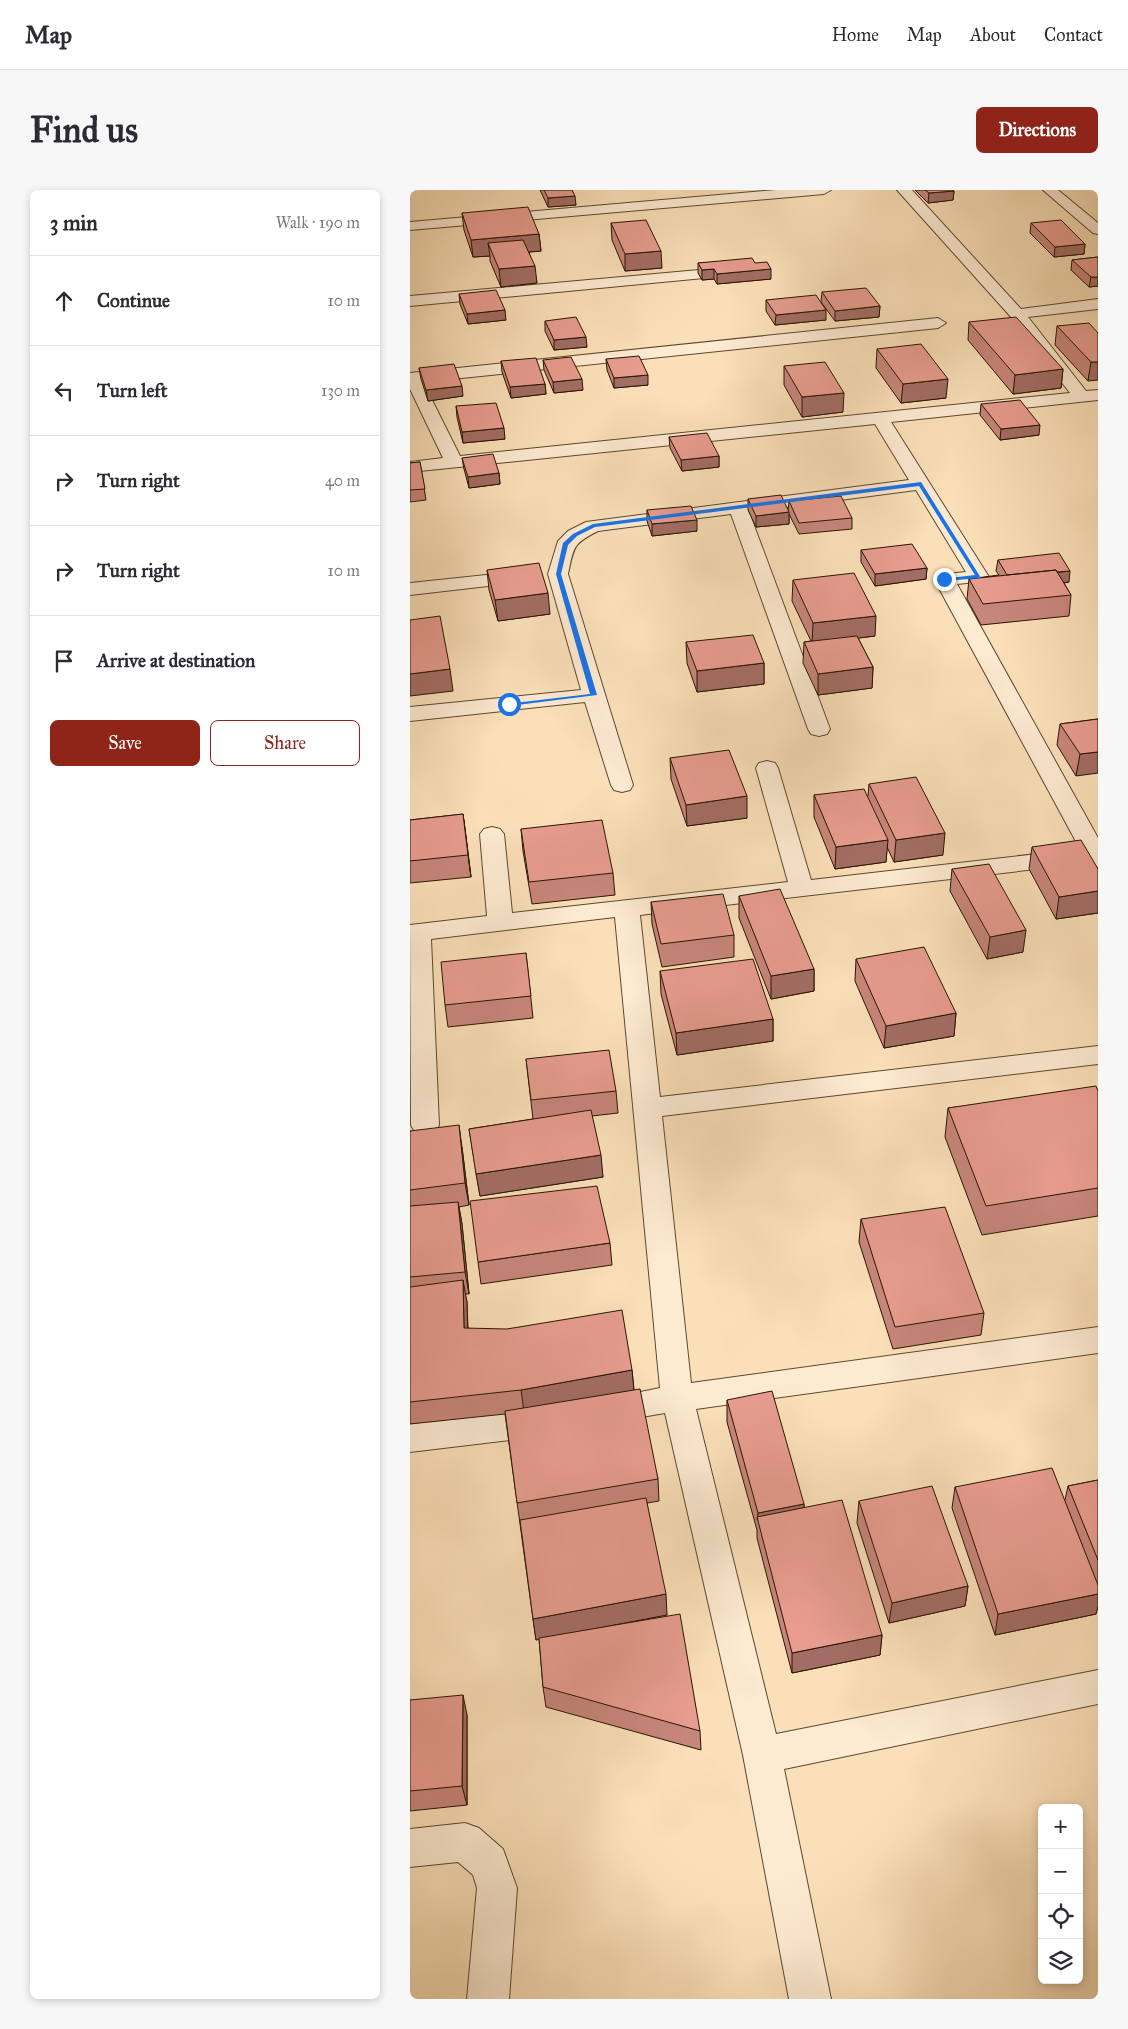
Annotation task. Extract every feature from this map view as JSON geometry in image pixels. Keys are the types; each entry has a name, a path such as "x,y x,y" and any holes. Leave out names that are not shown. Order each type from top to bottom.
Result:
{"street":[{"path":"410,226 824,190"},
{"path":"904,190 1090,396"},
{"path":"1050,190 1098,230"},
{"path":"410,301 699,275"},
{"path":"1017,314 1098,304"},
{"path":"454,463 412,378 938,323"},
{"path":"410,467 1090,396"},
{"path":"424,1125 414,932 1097,857 944,579 979,577 880,418"},
{"path":"622,785 593,695 558,574 566,544 575,535 593,526 921,484"},
{"path":"738,507 819,729"},
{"path":"410,589 558,574"},
{"path":"410,714 593,695"},
{"path":"767,768 802,890"},
{"path":"492,834 500,923"},
{"path":"627,909 677,1398 762,1755 810,1999"},
{"path":"647,1108 1098,1055"},
{"path":"410,1438 525,1425 677,1398 1098,1340"},
{"path":"762,1755 1098,1687"},
{"path":"410,1848 465,1842 489,1863 497,1888 488,1999"}],"building":[{"path":"544,190 572,190 575,196 548,198"},
{"path":"925,190 953,190 954,191 929,193"},
{"path":"528,207 539,234 471,240 462,213"},
{"path":"646,220 661,251 625,254 611,223"},
{"path":"1061,220 1085,244 1055,247 1031,223"},
{"path":"523,240 535,266 499,269 488,243"},
{"path":"1098,257 1098,277 1091,277 1072,260"},
{"path":"752,258 755,263 767,262 771,269 717,274 714,269 702,270 698,263"},
{"path":"866,288 880,306 835,311 822,292"},
{"path":"496,290 505,310 467,314 459,294"},
{"path":"816,295 826,310 776,315 766,300"},
{"path":"576,317 586,337 554,340 545,321"},
{"path":"1016,317 1063,369 1015,375 969,322"},
{"path":"1089,323 1098,333 1098,362 1091,362 1057,326"},
{"path":"921,344 948,379 903,384 877,349"},
{"path":"639,356 648,375 614,378 606,359"},
{"path":"571,357 582,379 553,382 543,360"},
{"path":"536,358 545,384 510,387 501,361"},
{"path":"825,362 844,393 802,397 784,366"},
{"path":"454,364 462,386 426,390 419,368"},
{"path":"1020,400 1040,425 1001,429 981,404"},
{"path":"496,403 504,428 462,432 456,406"},
{"path":"707,433 719,456 681,460 669,437"},
{"path":"493,454 499,473 468,477 462,458"},
{"path":"420,462 425,489 410,490 410,463"},
{"path":"781,495 789,512 756,516 748,499"},
{"path":"841,496 852,518 799,523 789,501"},
{"path":"691,506 697,520 652,524 647,510"},
{"path":"912,544 927,568 875,574 861,550"},
{"path":"1059,553 1070,571 1057,572 1056,570 1007,575 998,560"},
{"path":"539,563 548,593 495,600 487,570"},
{"path":"1056,570 1071,595 983,604 969,579"},
{"path":"854,573 876,616 813,623 793,580"},
{"path":"440,616 450,669 410,674 410,620"},
{"path":"753,635 764,663 697,671 686,642"},
{"path":"857,636 873,667 818,674 804,642"},
{"path":"1098,719 1098,752 1080,754 1060,724"},
{"path":"729,750 747,796 686,805 670,758"},
{"path":"916,777 945,833 896,840 869,784"},
{"path":"864,789 888,840 836,847 814,795"},
{"path":"463,814 468,855 410,861 410,820"},
{"path":"602,820 613,873 529,882 521,829"},
{"path":"1081,840 1098,869 1098,891 1059,897 1032,847"},
{"path":"989,864 1026,930 990,937 952,869"},
{"path":"780,889 814,969 771,976 739,896"},
{"path":"723,894 734,935 661,944 651,902"},
{"path":"924,947 956,1013 886,1026 856,959"},
{"path":"526,953 531,996 445,1005 441,962"},
{"path":"753,959 773,1019 676,1033 660,971"},
{"path":"609,1050 616,1091 531,1100 526,1059"},
{"path":"1096,1086 1098,1091 1098,1188 986,1206 948,1108"},
{"path":"591,1110 601,1155 476,1174 469,1129"},
{"path":"459,1125 465,1183 410,1190 410,1131"},
{"path":"597,1186 610,1243 478,1262 470,1201"},
{"path":"458,1202 465,1272 410,1277 410,1206"},
{"path":"945,1207 984,1313 895,1327 861,1219"},
{"path":"463,1280 464,1328 507,1329 622,1310 632,1370 521,1390 410,1402 410,1287"},
{"path":"640,1389 658,1479 517,1503 505,1411"},
{"path":"772,1391 804,1504 758,1513 727,1400"},
{"path":"1052,1468 1098,1585 1098,1594 998,1614 955,1487"},
{"path":"1098,1480 1098,1560 1068,1486"},
{"path":"932,1486 968,1586 892,1603 859,1501"},
{"path":"646,1498 666,1594 533,1619 520,1520"},
{"path":"842,1500 882,1635 792,1653 757,1517"},
{"path":"680,1614 700,1731 543,1687 539,1638"},
{"path":"463,1695 462,1786 410,1791 410,1700"}],"route":[{"path":"509,704 593,695 558,574 566,544 575,535 593,526 921,484 979,577 944,579"}]}
